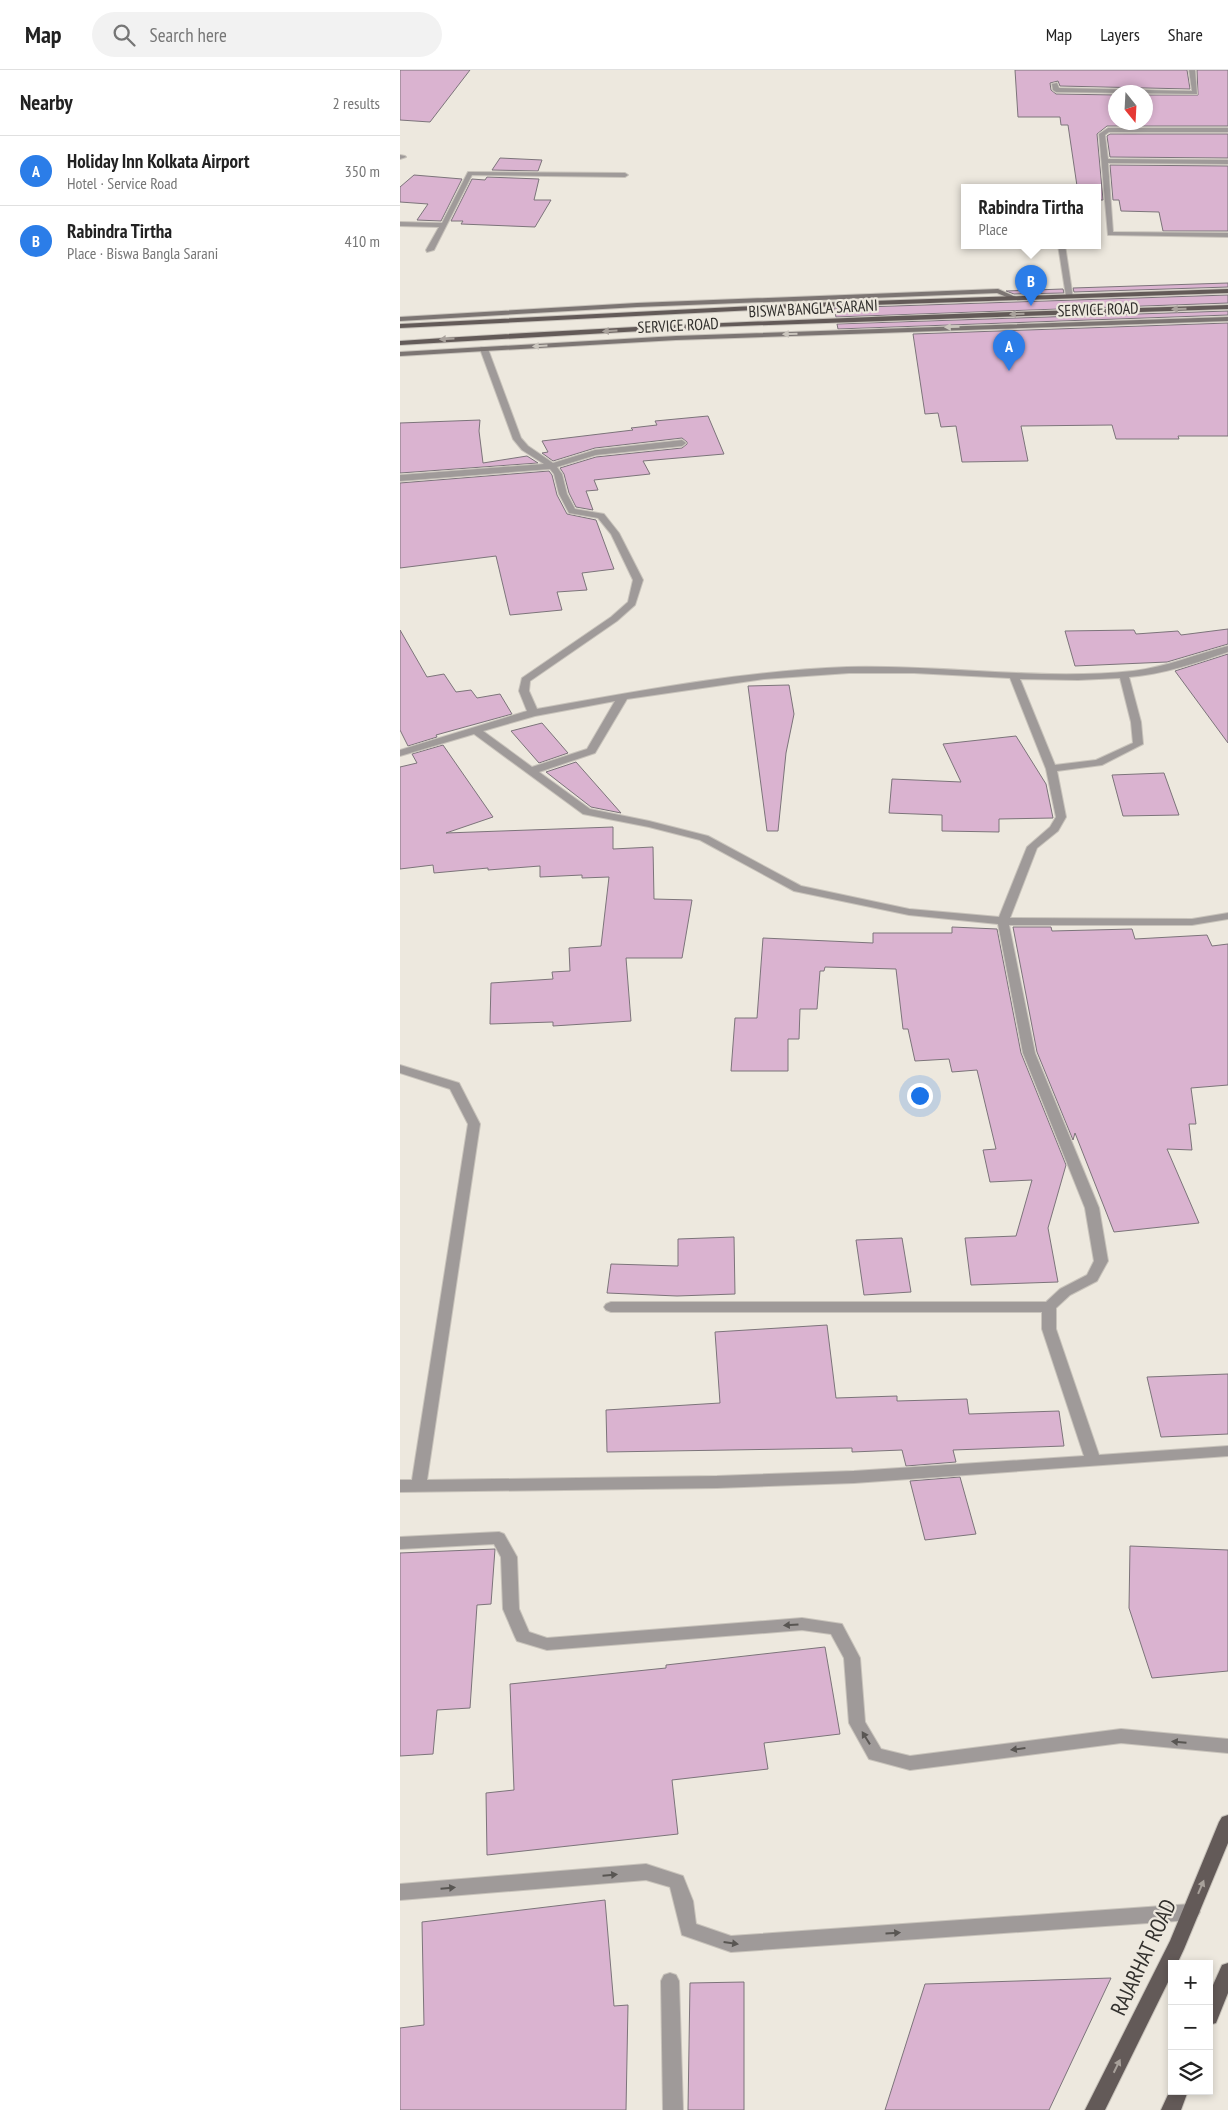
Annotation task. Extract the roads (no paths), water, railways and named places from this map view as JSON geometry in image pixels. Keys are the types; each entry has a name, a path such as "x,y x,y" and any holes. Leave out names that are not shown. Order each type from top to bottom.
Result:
{"main road":[{"name":"BISWA BANGLA SARANI","path":"400,326 467,318 1228,291"},
{"path":"806,298 812,305"},
{"name":"BISWA BANGLA SARANI","path":"400,343 562,333 868,319 1228,307"},
{"name":"RAJARHAT ROAD","path":"1095,2110 1178,1943 1228,1822"},
{"path":"1213,2007 1228,1971"},
{"path":"1171,2110 1177,2095"}],"street":[{"path":"1054,84 1056,90 1195,93 1192,70"},
{"path":"1228,130 1108,130 1102,134 1110,234 1228,235"},
{"path":"1105,161 1228,162"},
{"path":"430,250 470,173 625,176"},
{"path":"400,224 444,225"},
{"path":"1062,249 1070,296"},
{"path":"400,318 467,318 806,298 998,291 1014,298"},
{"name":"SERVICE ROAD","path":"400,354 880,330 1228,318"},
{"path":"484,349 517,439 525,448 552,466 558,474 563,494 572,510 601,516 615,533 638,580 632,603 614,619 524,680 524,691 533,713"},
{"path":"400,478 552,466 595,453 682,443"},
{"path":"400,754 533,713 698,684 789,674 848,670 935,670 1014,676 1124,675 1164,669 1228,649"},
{"path":"1051,769 1098,763 1138,744 1136,722 1124,675"},
{"path":"611,1306 1048,1307 1066,1292 1092,1278 1101,1261 1092,1208 1029,1053 1003,921 1032,847 1054,829 1061,817 1051,769 1014,676"},
{"path":"531,771 591,752 623,696"},
{"path":"474,730 587,812 650,824 704,838 798,889 909,912 1003,921 1192,922 1228,916"},
{"path":"400,1069 455,1086 474,1124 419,1486"},
{"path":"1048,1307 1049,1329 1093,1459"},
{"path":"400,1486 717,1482 854,1477 1228,1451"},
{"path":"400,1543 499,1538 509,1557 511,1609 523,1637 547,1644 802,1624 836,1628 852,1658 857,1723 875,1754 910,1763 1121,1736 1228,1746"},
{"path":"400,1892 646,1872 677,1882 684,1901 688,1929 731,1944 1191,1912"},
{"path":"670,1981 673,2110"}],"place":[{"name":"Rabindra Tirtha","path":"1031,306"},
{"name":"Holiday Inn Kolkata Airport","path":"1009,371"}]}
